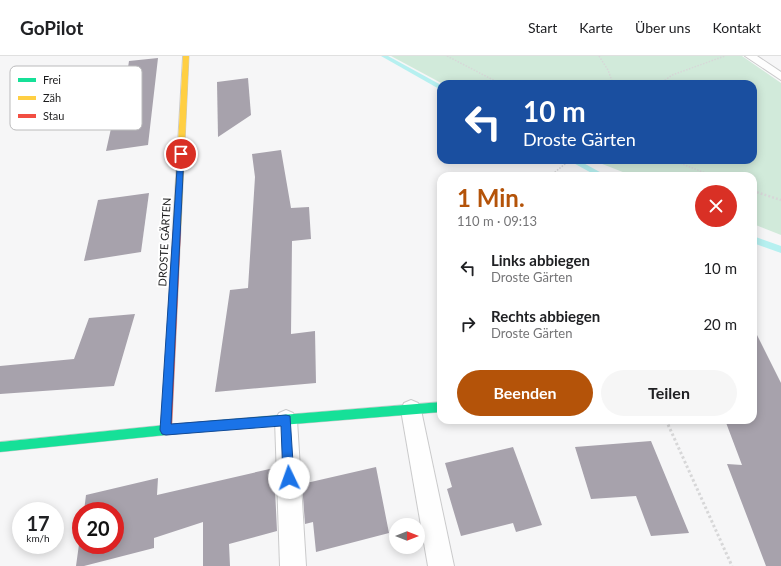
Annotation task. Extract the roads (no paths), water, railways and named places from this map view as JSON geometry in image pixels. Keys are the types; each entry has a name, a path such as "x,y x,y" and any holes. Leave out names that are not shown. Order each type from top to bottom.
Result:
{"street":[{"name":"DROSTE GÄRTEN","path":"166,430 186,56"},
{"path":"0,447 166,430 437,407"}],"lane":[{"path":"750,56 781,77"},
{"path":"411,410 441,566"},
{"path":"286,420 292,566"}],"waterway":[{"path":"384,56 437,86"},
{"path":"580,164 595,172"},
{"path":"757,241 781,250"}]}
